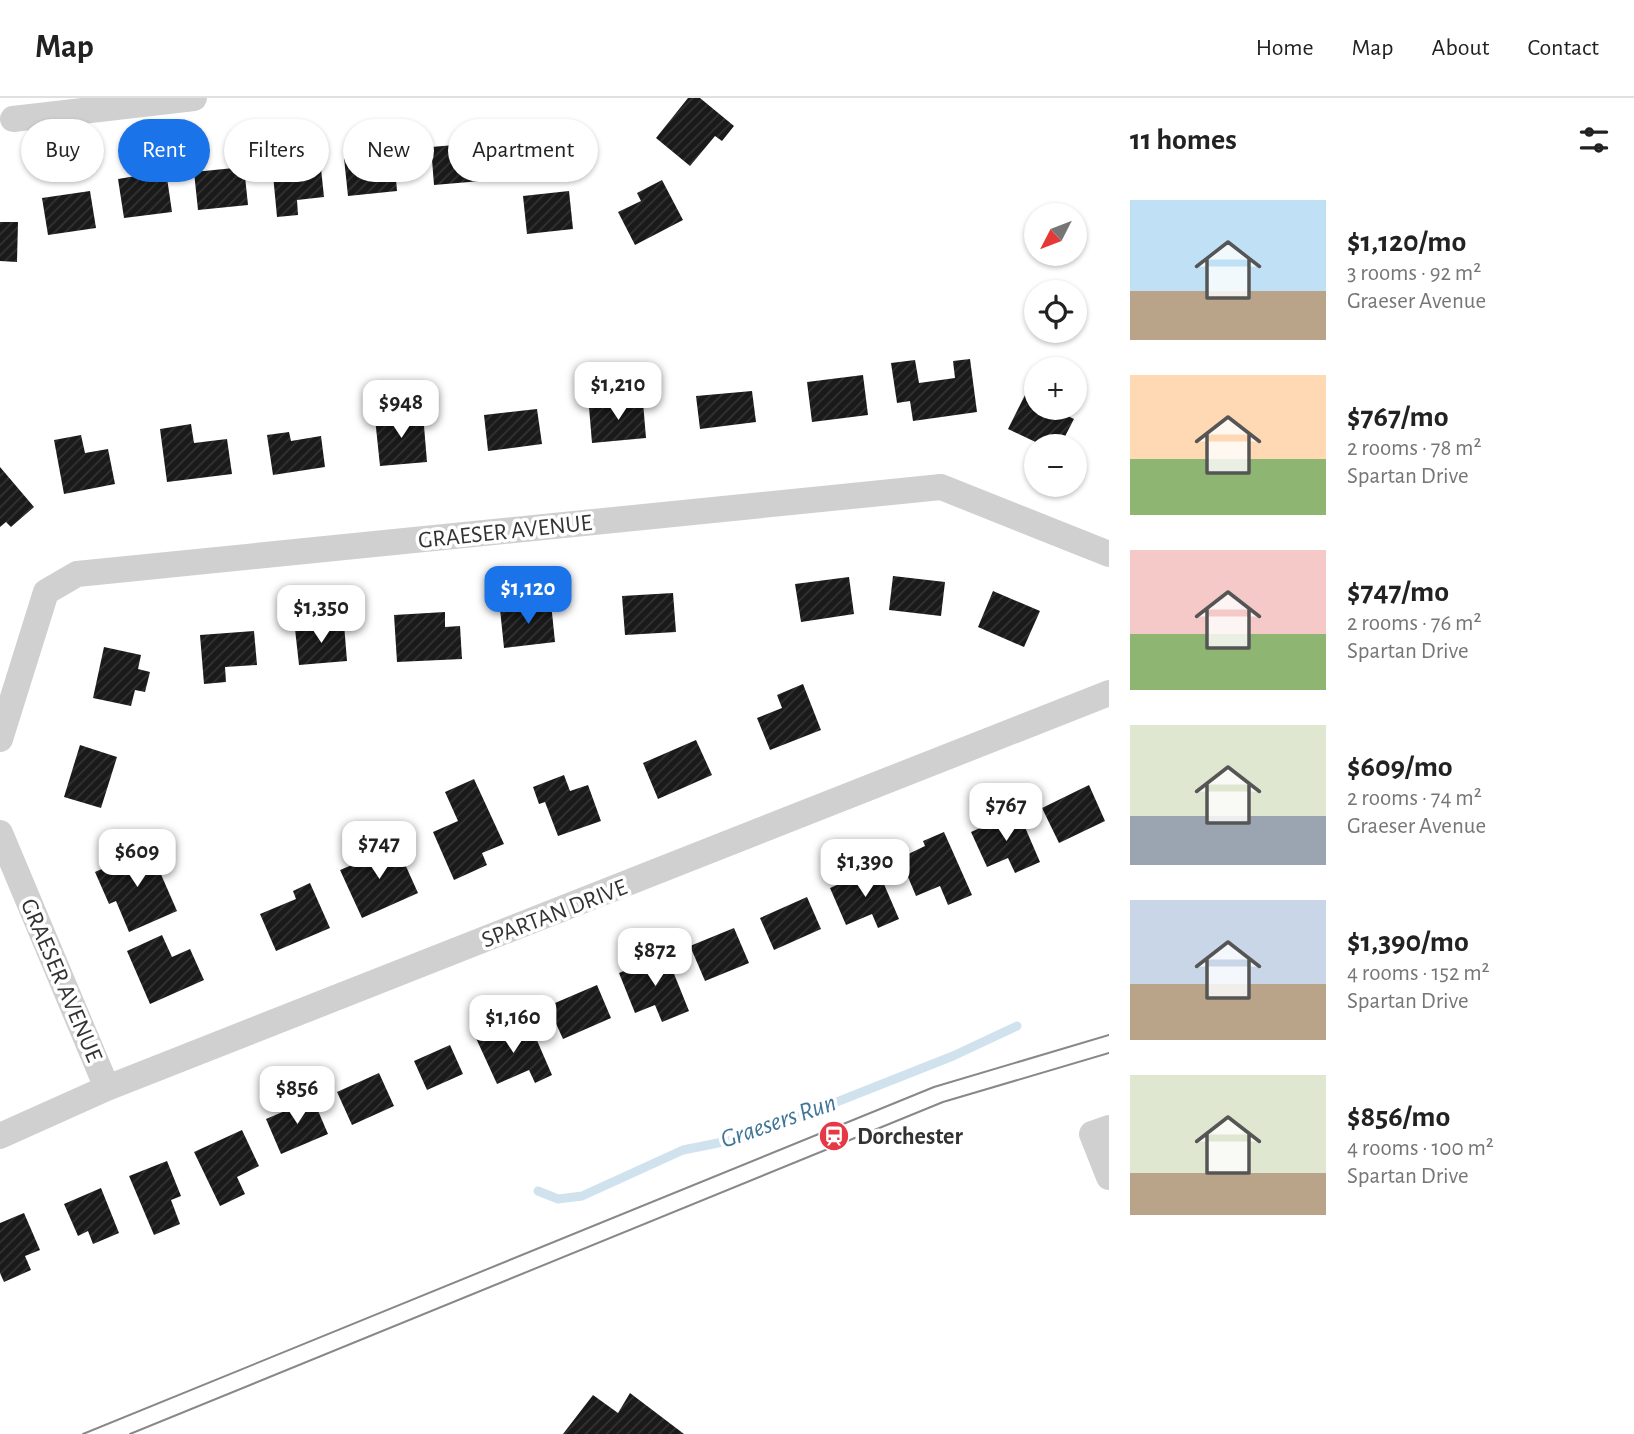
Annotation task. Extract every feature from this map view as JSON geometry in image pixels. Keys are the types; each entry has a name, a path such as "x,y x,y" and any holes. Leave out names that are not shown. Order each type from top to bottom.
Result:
{"street":[{"path":"13,119 194,98"},
{"name":"GRAESER AVENUE","path":"0,738 46,592 77,573 941,487 1109,554"},
{"name":"SPARTAN DRIVE","path":"0,1136 107,1088 1109,693"},
{"name":"GRAESER AVENUE","path":"0,833 107,1088"},
{"path":"1100,1131 1109,1177"}],"building":[{"path":"688,98 700,98 734,126 722,141 715,136 690,166 656,138"},
{"path":"448,146 448,182 469,182 434,185 434,147"},
{"path":"224,169 224,182 246,182 248,205 198,210 195,182 210,182 210,170"},
{"path":"662,180 683,220 635,245 618,212 641,201 637,193"},
{"path":"118,182 168,182 172,212 124,218"},
{"path":"274,182 322,182 324,197 297,200 298,215 277,217"},
{"path":"347,182 396,182 397,191 348,196"},
{"path":"90,191 96,228 48,235 42,198"},
{"path":"569,191 573,229 527,234 523,196"},
{"path":"0,222 18,222 17,262 0,261"},
{"path":"970,359 977,412 913,421 910,401 897,403 891,363 915,360 919,383 955,378 953,361"},
{"path":"863,375 868,415 812,422 807,382"},
{"path":"752,391 756,422 700,429 696,396"},
{"path":"1024,397 1024,420 1073,420 1066,434 1024,434 1024,437 1008,429"},
{"path":"643,402 646,438 592,443 589,407"},
{"path":"537,409 542,444 488,451 484,415"},
{"path":"423,414 427,462 380,466 375,418"},
{"path":"191,424 194,443 227,439 232,474 167,482 160,429"},
{"path":"289,432 291,441 321,436 325,467 273,475 267,435"},
{"path":"81,435 85,453 108,449 115,484 64,494 54,440"},
{"path":"0,467 34,507 11,527 6,522 0,527"},
{"path":"893,576 945,582 941,616 889,610"},
{"path":"849,577 854,614 801,622 795,584"},
{"path":"993,591 1040,611 1024,647 978,627"},
{"path":"673,593 676,632 625,635 622,596"},
{"path":"551,603 555,642 504,648 500,609"},
{"path":"445,612 445,627 460,626 462,659 397,662 394,615"},
{"path":"344,624 347,661 299,665 295,629"},
{"path":"254,631 257,665 225,667 226,682 204,684 200,635"},
{"path":"104,647 141,655 138,669 150,672 145,692 135,690 131,706 93,698"},
{"path":"803,684 821,730 770,750 757,718 782,708 777,695"},
{"path":"696,740 712,775 658,799 643,763"},
{"path":"80,745 117,757 101,808 64,797"},
{"path":"564,775 570,791 588,785 601,821 558,836 545,802 539,804 533,787"},
{"path":"474,779 504,844 482,853 487,865 454,880 433,832 458,821 445,792"},
{"path":"1089,785 1105,821 1059,843 1042,808"},
{"path":"1018,811 1040,862 1015,873 1008,858 987,867 971,832"},
{"path":"944,832 972,895 948,905 940,886 916,896 900,858 925,846 923,841"},
{"path":"395,842 418,893 362,918 340,870 371,857 370,853"},
{"path":"149,847 177,911 129,932 116,901 109,904 95,872"},
{"path":"877,868 899,919 878,928 872,914 846,925 830,888"},
{"path":"310,883 330,928 276,951 260,914 296,899 293,891"},
{"path":"807,897 821,929 774,950 760,918"},
{"path":"734,928 749,963 705,981 690,946"},
{"path":"162,935 172,957 190,949 204,980 150,1004 127,951"},
{"path":"666,954 689,1011 662,1022 655,1005 635,1013 619,973"},
{"path":"597,985 611,1018 563,1039 548,1006"},
{"path":"502,1024 509,1039 532,1029 552,1075 535,1083 529,1070 497,1084 475,1036"},
{"path":"450,1045 463,1074 427,1090 414,1061"},
{"path":"379,1073 394,1106 352,1125 337,1092"},
{"path":"313,1099 328,1134 281,1154 266,1119"},
{"path":"242,1130 259,1166 237,1177 245,1194 220,1206 194,1152"},
{"path":"167,1161 181,1196 171,1200 180,1224 154,1235 129,1176"},
{"path":"101,1188 119,1233 93,1244 88,1231 78,1236 64,1204"},
{"path":"24,1213 40,1250 25,1256 31,1270 4,1282 0,1273 0,1223"},
{"path":"630,1393 684,1434 563,1434 593,1395 618,1413"}],"waterway":[{"name":"Graesers Run","path":"538,1191 558,1199 582,1196 683,1150 748,1137 953,1056 1017,1026"}],"tram line":[{"path":"83,1434 934,1087 1109,1035"},
{"path":"130,1434 943,1102 1109,1053"}],"place":[{"name":"Dorchester","path":"834,1136"}]}
